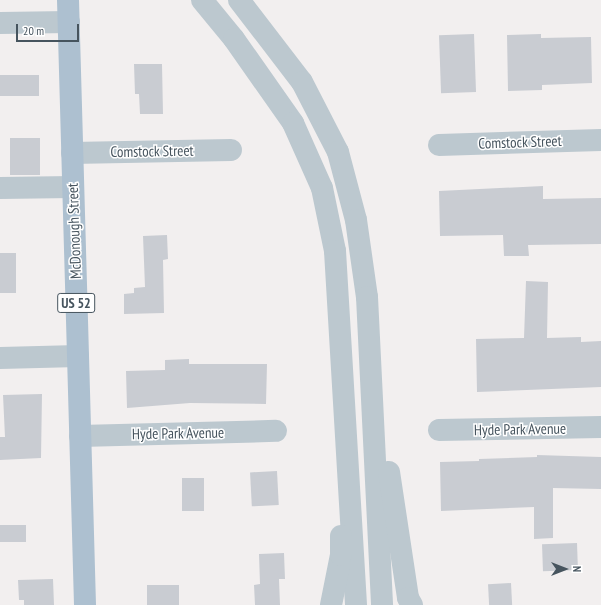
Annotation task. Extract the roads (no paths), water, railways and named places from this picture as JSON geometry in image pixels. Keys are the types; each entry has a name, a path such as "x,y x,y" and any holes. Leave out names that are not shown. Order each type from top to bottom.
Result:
{"main road":[{"name":"McDonough Street","path":"68,0 85,605"}],"street":[{"path":"202,0 234,39 292,122 322,188 335,252 346,415 356,605"},
{"path":"239,0 302,82 338,152 356,220 395,517 412,605"},
{"path":"0,23 69,22"},
{"name":"Comstock Street","path":"438,145 601,140"},
{"name":"Comstock Street","path":"72,153 231,150"},
{"path":"0,188 73,187"},
{"path":"367,296 382,605"},
{"path":"0,358 78,356"},
{"path":"331,605 341,555 346,415"},
{"name":"Hyde Park Avenue","path":"438,430 601,427"},
{"name":"Hyde Park Avenue","path":"80,436 276,431"}]}
